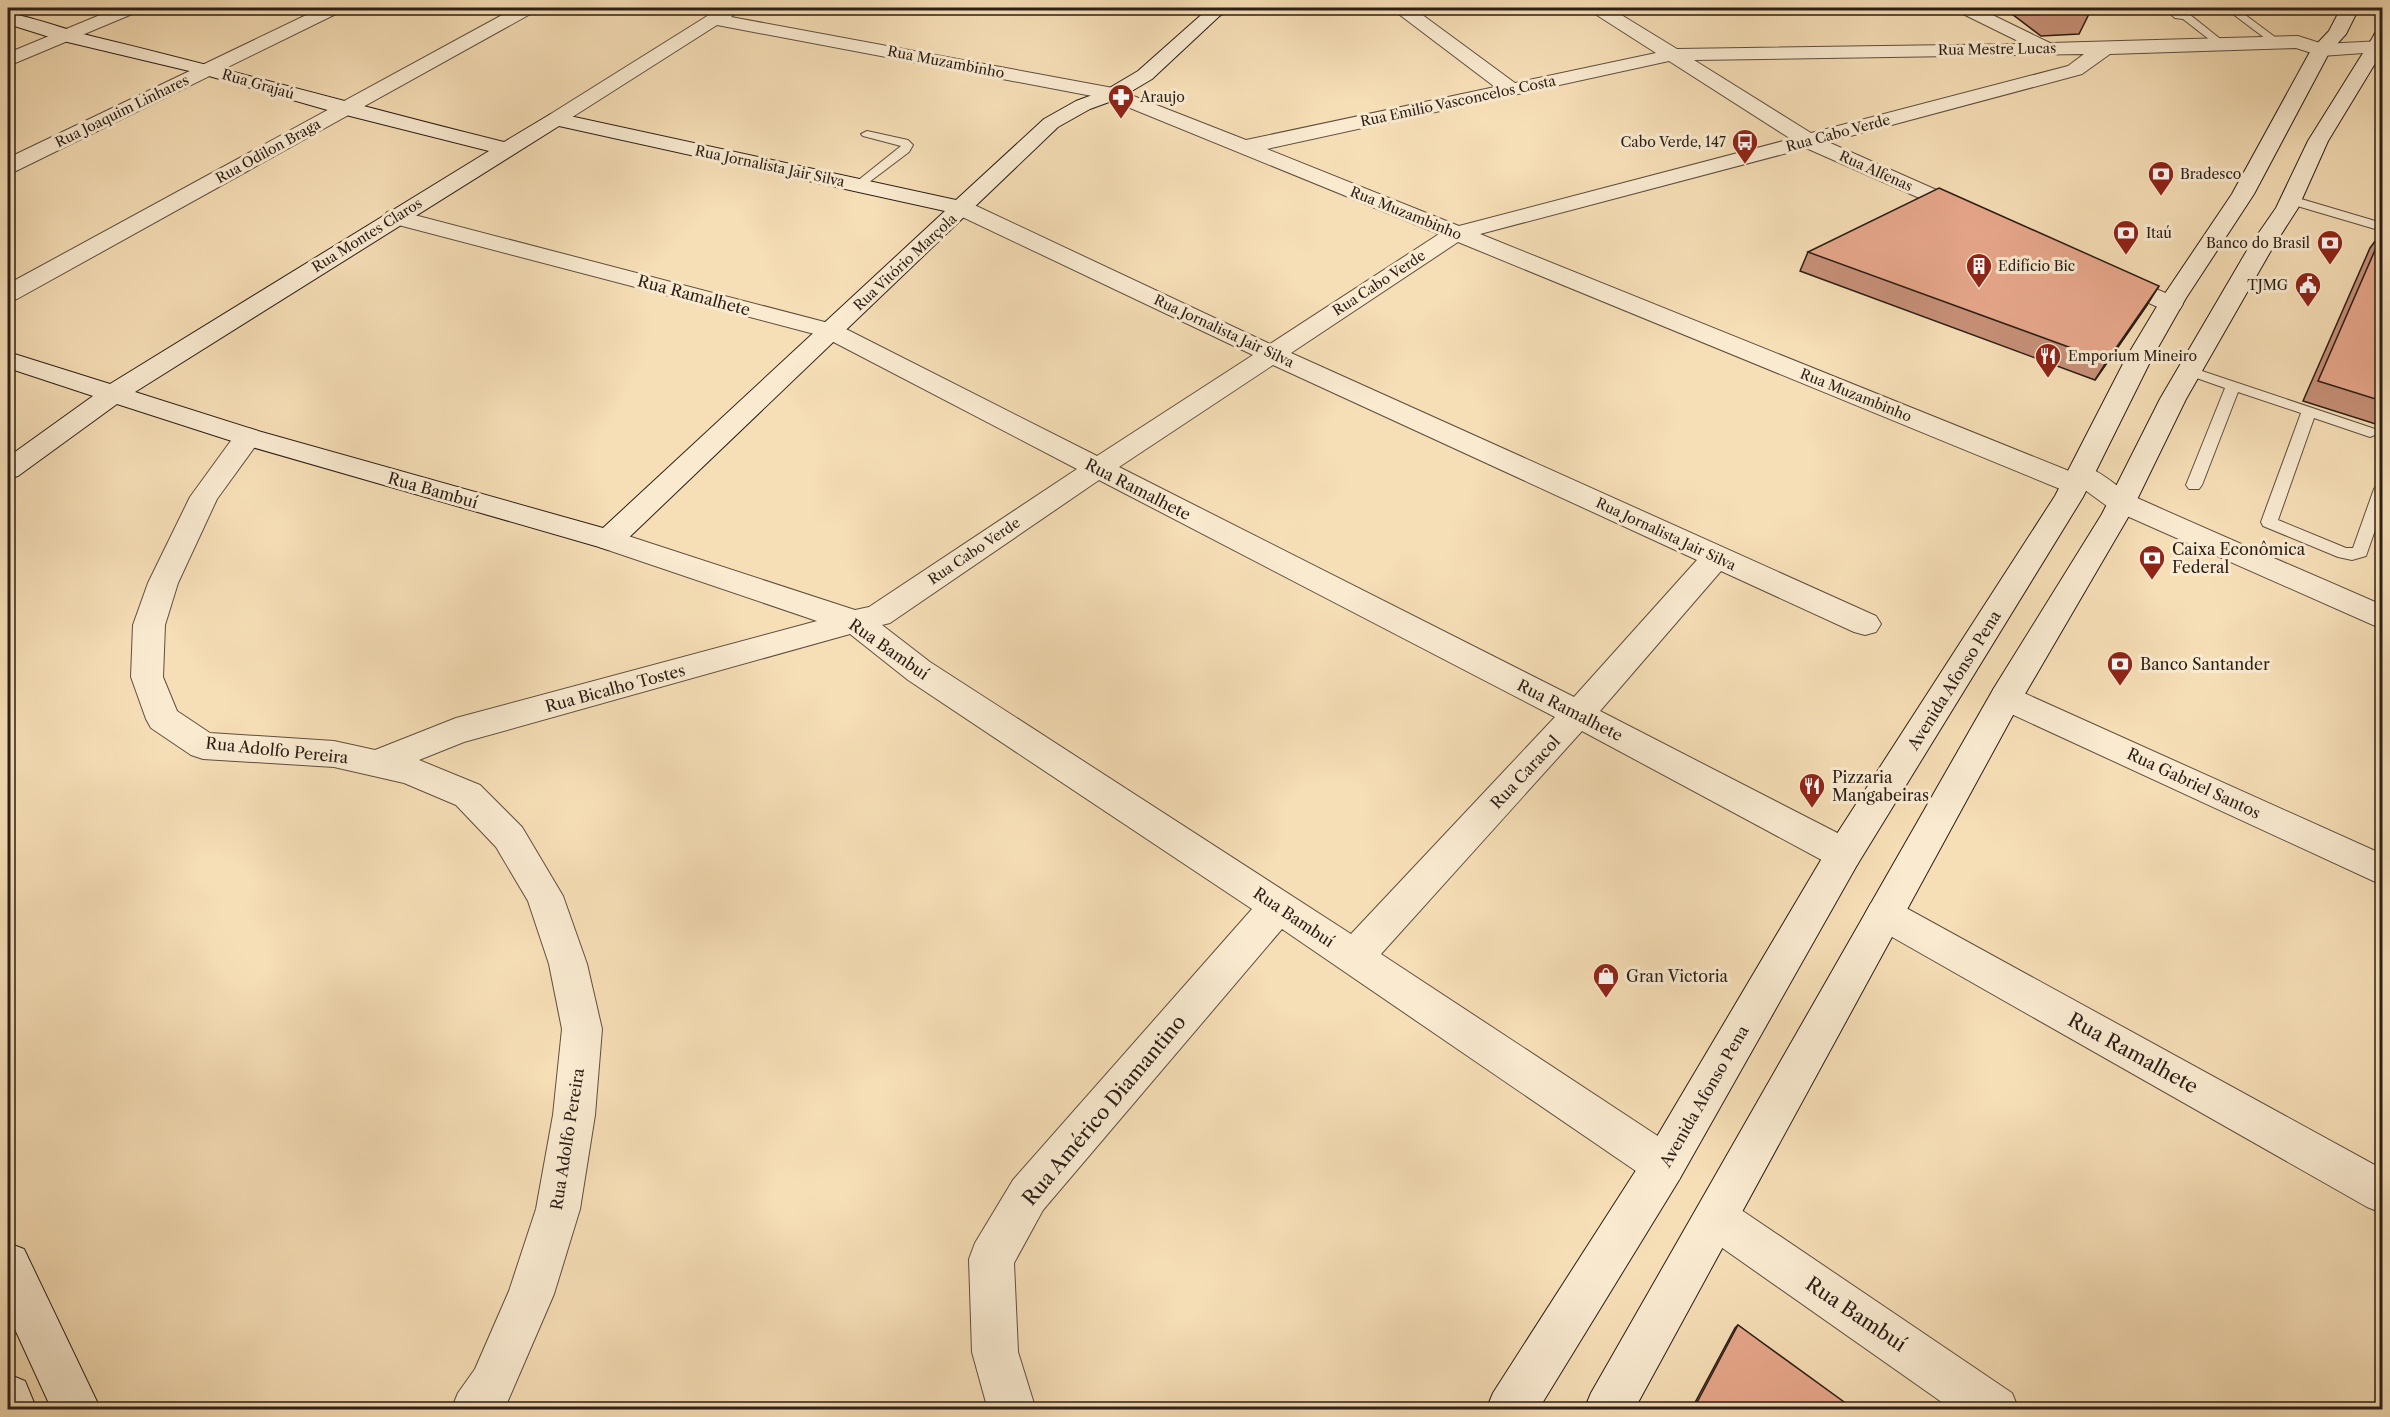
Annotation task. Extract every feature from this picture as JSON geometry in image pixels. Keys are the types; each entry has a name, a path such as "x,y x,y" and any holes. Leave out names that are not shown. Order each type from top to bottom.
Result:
{"street":[{"path":"8,60 130,8"},
{"name":"Rua Joaquim Linhares","path":"8,166 334,8"},
{"name":"Rua Odilon Braga","path":"8,294 528,8"},
{"name":"Rua Montes Claros","path":"8,470 113,394 732,8"},
{"name":"Rua Vitório Marçola","path":"609,540 1051,123 1083,105 1113,94 1145,75 1212,8"},
{"path":"1402,8 1512,90"},
{"name":"Rua Alfenas","path":"1598,8 1809,141 1990,222"},
{"path":"1965,8 2048,48 2074,70"},
{"name":"Avenida Afonso Pena","path":"1510,1410 1664,1165 1845,854 2063,507 2139,358 2171,304 2243,194 2321,50 2337,34 2350,8"},
{"name":"Rua Grajaú","path":"8,18 66,36 208,70 345,109 508,149"},
{"name":"Rua Muzambinho","path":"714,19 1113,94 1455,234 2078,479 2121,502 2382,618"},
{"name":"Rua Mestre Lucas","path":"1671,55 2105,48 2298,42 2374,72"},
{"path":"1608,1410 2006,697 2121,502 2173,399 2261,247 2289,204 2318,141 2374,72 2380,42"},
{"name":"Rua Mestre Lucas","path":"2321,50 2380,42"},
{"name":"Rua Cabo Verde","path":"856,622 879,615 1455,234 2074,70 2105,48"},
{"name":"Rua Emilio Vasconcelos Costa","path":"1245,147 1671,55"},
{"name":"Rua Jornalista Jair Silva","path":"556,119 962,208 1271,354 1865,624"},
{"path":"2243,194 2289,204"},
{"name":"Rua Ramalhete","path":"395,217 831,332 1578,714 1845,854"},
{"path":"2097,271 2171,304"},
{"name":"Rua Bambuí","path":"8,360 248,438 609,540 856,622 919,671 1278,906 1664,1165"},
{"name":"Rua Adolfo Pereira","path":"248,438 204,497 163,583 149,625 147,677 163,719 203,746 334,754 410,771 468,795 509,837 545,896 568,964 582,1029 574,1115 558,1209 531,1294 492,1386 475,1410"},
{"name":"Rua Caracol","path":"1354,957 1578,714 1716,557"},
{"name":"Rua Bicalho Tostes","path":"377,763 456,731 856,622"},
{"name":"Rua Gabriel Santos","path":"2006,697 2382,870"},
{"name":"Rua Américo Diamantino","path":"1012,1410 995,1352 991,1259 1028,1195 1278,906"},
{"name":"Rua Ramalhete","path":"1884,914 2382,1192"},
{"name":"Rua Bambuí","path":"1716,1218 1995,1410"},
{"path":"8,1265 77,1410"},
{"path":"8,1398 13,1410"}],"lane":[{"path":"2168,8 2179,16 2185,16 2223,45"},
{"path":"2230,8 2278,43"},
{"path":"860,185 905,150 907,145 867,134"},
{"path":"2289,204 2382,226"},
{"path":"2190,371 2370,432"},
{"path":"2194,485 2233,386"},
{"path":"2309,411 2269,522 2344,552 2352,554 2360,552 2382,489"}],"building":[{"path":"2047,8 2088,8 2091,10 2053,12"},
{"name":"Edifício Bic","path":"1939,188 2159,286 2107,361 1808,252"},
{"path":"2382,234 2382,401 2318,381"},
{"path":"1738,1325 1851,1407 1850,1410 1693,1410"}],"place":[{"name":"Araujo","path":"1121,120"},
{"name":"Cabo Verde, 147","path":"1745,165"},
{"name":"Bradesco","path":"2161,197"},
{"name":"Itaú","path":"2126,256"},
{"name":"Banco do Brasil","path":"2330,266"},
{"name":"Edifício Bic","path":"1979,289"},
{"name":"TJMG","path":"2308,308"},
{"name":"Emporium Mineiro","path":"2048,379"},
{"name":"Caixa Econômica Federal","path":"2152,581"},
{"name":"Banco Santander","path":"2120,687"},
{"name":"Pizzaria Mangabeiras","path":"1812,809"},
{"name":"Gran Victoria","path":"1606,999"}]}
